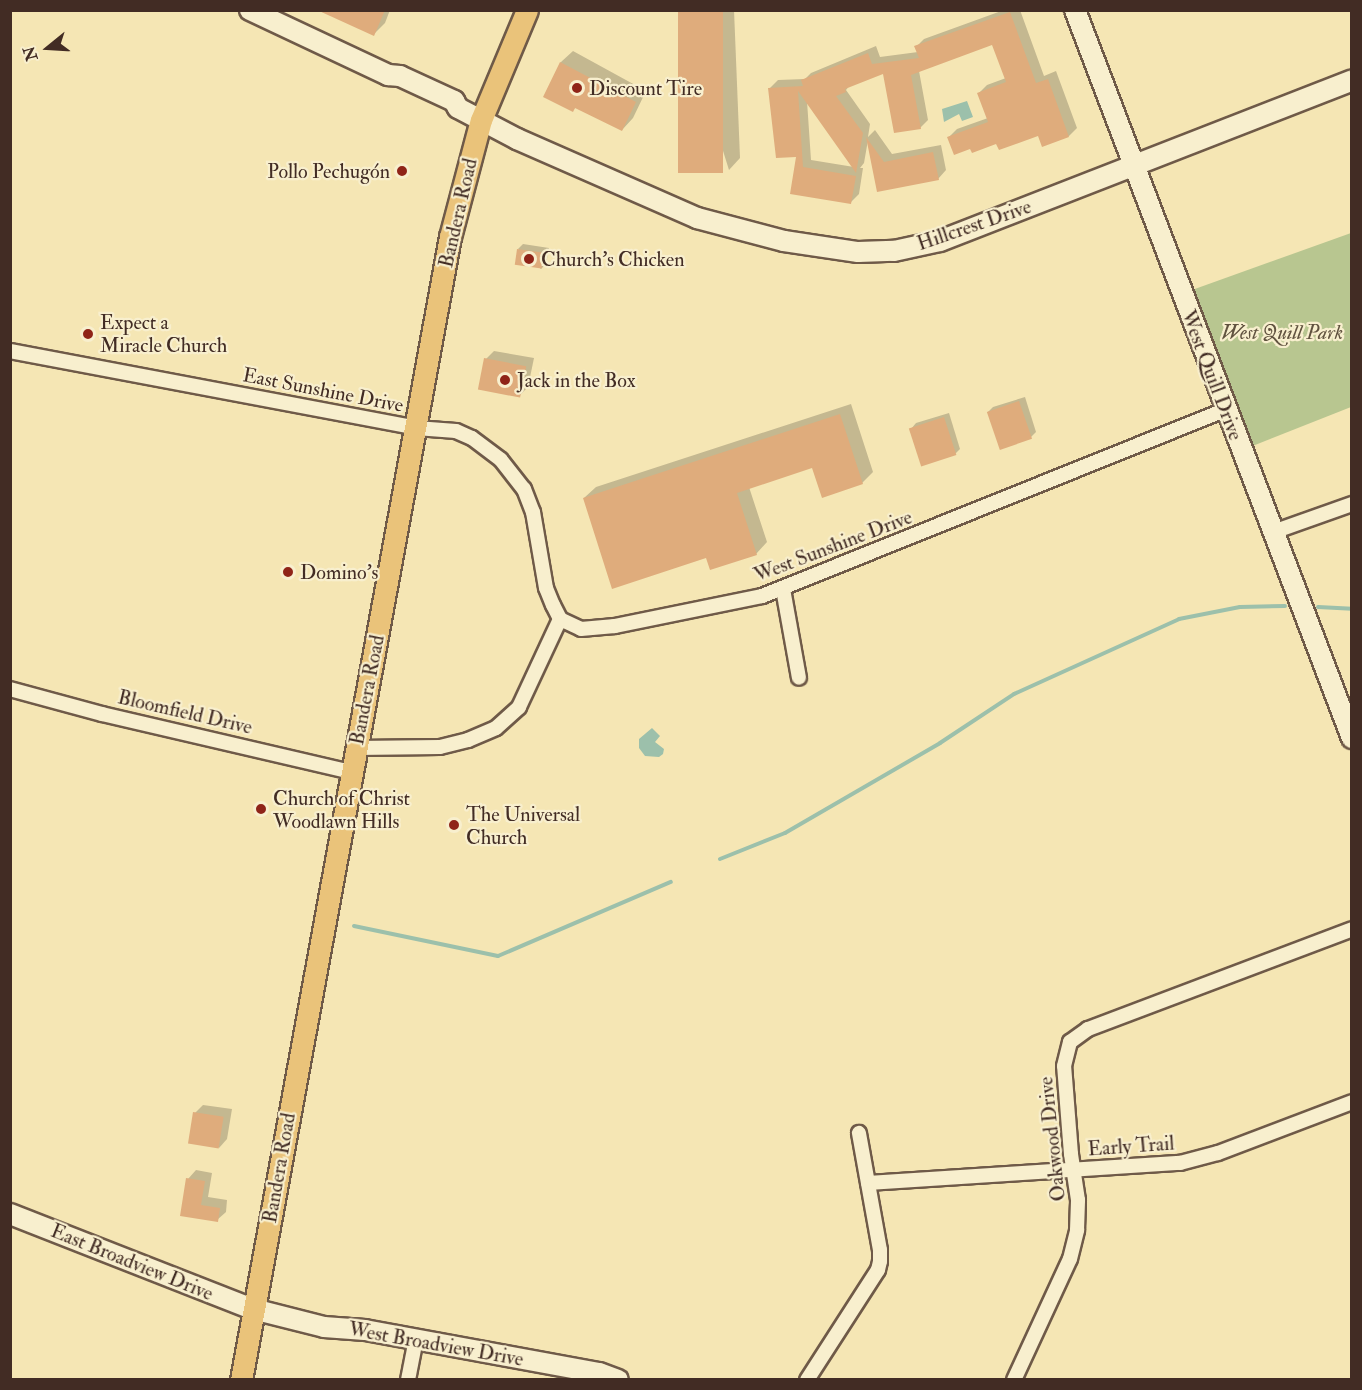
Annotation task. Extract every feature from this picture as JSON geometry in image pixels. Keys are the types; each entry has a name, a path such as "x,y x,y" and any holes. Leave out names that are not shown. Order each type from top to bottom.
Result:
{"main road":[{"name":"Bandera Road","path":"240,1380 450,237 481,120 527,10"}],"street":[{"name":"Hillcrest Drive","path":"250,10 388,75 397,85 409,91 451,110 458,108 517,140 697,219 784,241 858,252 894,250 940,241 1352,80"},
{"name":"West Quill Drive","path":"1075,10 1225,410 1352,738"},
{"name":"East Sunshine Drive","path":"10,351 416,428"},
{"name":"West Sunshine Drive","path":"560,619 581,629 615,626 762,596 1225,410"},
{"path":"357,748 440,747 468,740 496,728 519,707 560,619 546,588 533,512 519,482 501,460 472,438 456,430 416,428"},
{"path":"1273,532 1352,504"},
{"path":"783,589 799,678"},
{"name":"Bloomfield Drive","path":"10,689 102,714 352,772"},
{"name":"Oakwood Drive","path":"1014,1380 1064,1273 1074,1245 1078,1215 1064,1066 1070,1042 1088,1029 1352,930"},
{"name":"Early Trail","path":"868,1184 1196,1160 1352,1102"},
{"path":"807,1380 878,1270 880,1250 859,1133"},
{"name":"East Broadview Drive","path":"10,1214 254,1309"},
{"name":"West Broadview Drive","path":"254,1309 324,1327 366,1330 416,1339 599,1373 618,1380"},
{"path":"408,1380 416,1339"}],"green space":[{"name":"West Quill Park","path":"1351,233 1351,407 1250,447 1192,290"}],"shaded area":[{"path":"967,101 973,117 962,121 959,114 944,122 942,109"},
{"path":"652,728 660,736 655,742 664,749 663,754 659,757 645,756 639,748 639,739"}],"building":[{"path":"317,10 385,10 374,36"},
{"path":"678,10 723,10 723,173 678,173"},
{"path":"1010,12 1036,83 1048,79 1069,137 1042,147 1038,136 999,150 996,144 972,153 970,149 954,155 947,137 988,122 977,93 1006,82 992,45 911,75 921,129 894,133 883,74 845,89 846,92 836,96 863,133 856,173 798,91 803,167 856,176 851,204 790,194 796,157 776,158 768,88 803,86 801,80 868,53 872,64 919,58 914,46"},
{"name":"Discount Tire","path":"560,62 636,102 622,131 575,108 573,112 543,97"},
{"path":"866,137 884,162 933,152 939,180 877,192"},
{"name":"Church's Chicken","path":"517,249 544,253 542,269 515,265"},
{"path":"484,358 526,366 520,398 478,389"},
{"path":"1019,401 1032,439 1000,450 987,412"},
{"path":"840,414 863,484 822,498 812,468 737,493 757,555 710,570 706,558 612,589 583,498"},
{"path":"944,417 956,455 921,466 909,428"},
{"path":"193,1112 224,1117 219,1148 188,1144"},
{"path":"186,1178 205,1181 201,1205 220,1208 218,1222 180,1216"}],"waterway":[{"path":"720,859 785,833 940,743 1014,694 1179,619 1240,607 1285,606"},
{"path":"1318,607 1352,609"},
{"path":"354,926 498,956 671,882"}],"place":[{"name":"Discount Tire","path":"577,88"},
{"name":"Pollo Pechugón","path":"402,171"},
{"name":"Church's Chicken","path":"529,259"},
{"name":"Expect a Miracle Church","path":"88,334"},
{"name":"Jack in the Box","path":"505,380"},
{"name":"Domino's","path":"288,572"},
{"name":"Church of Christ Woodlawn Hills","path":"261,809"},
{"name":"The Universal Church","path":"454,825"}]}
